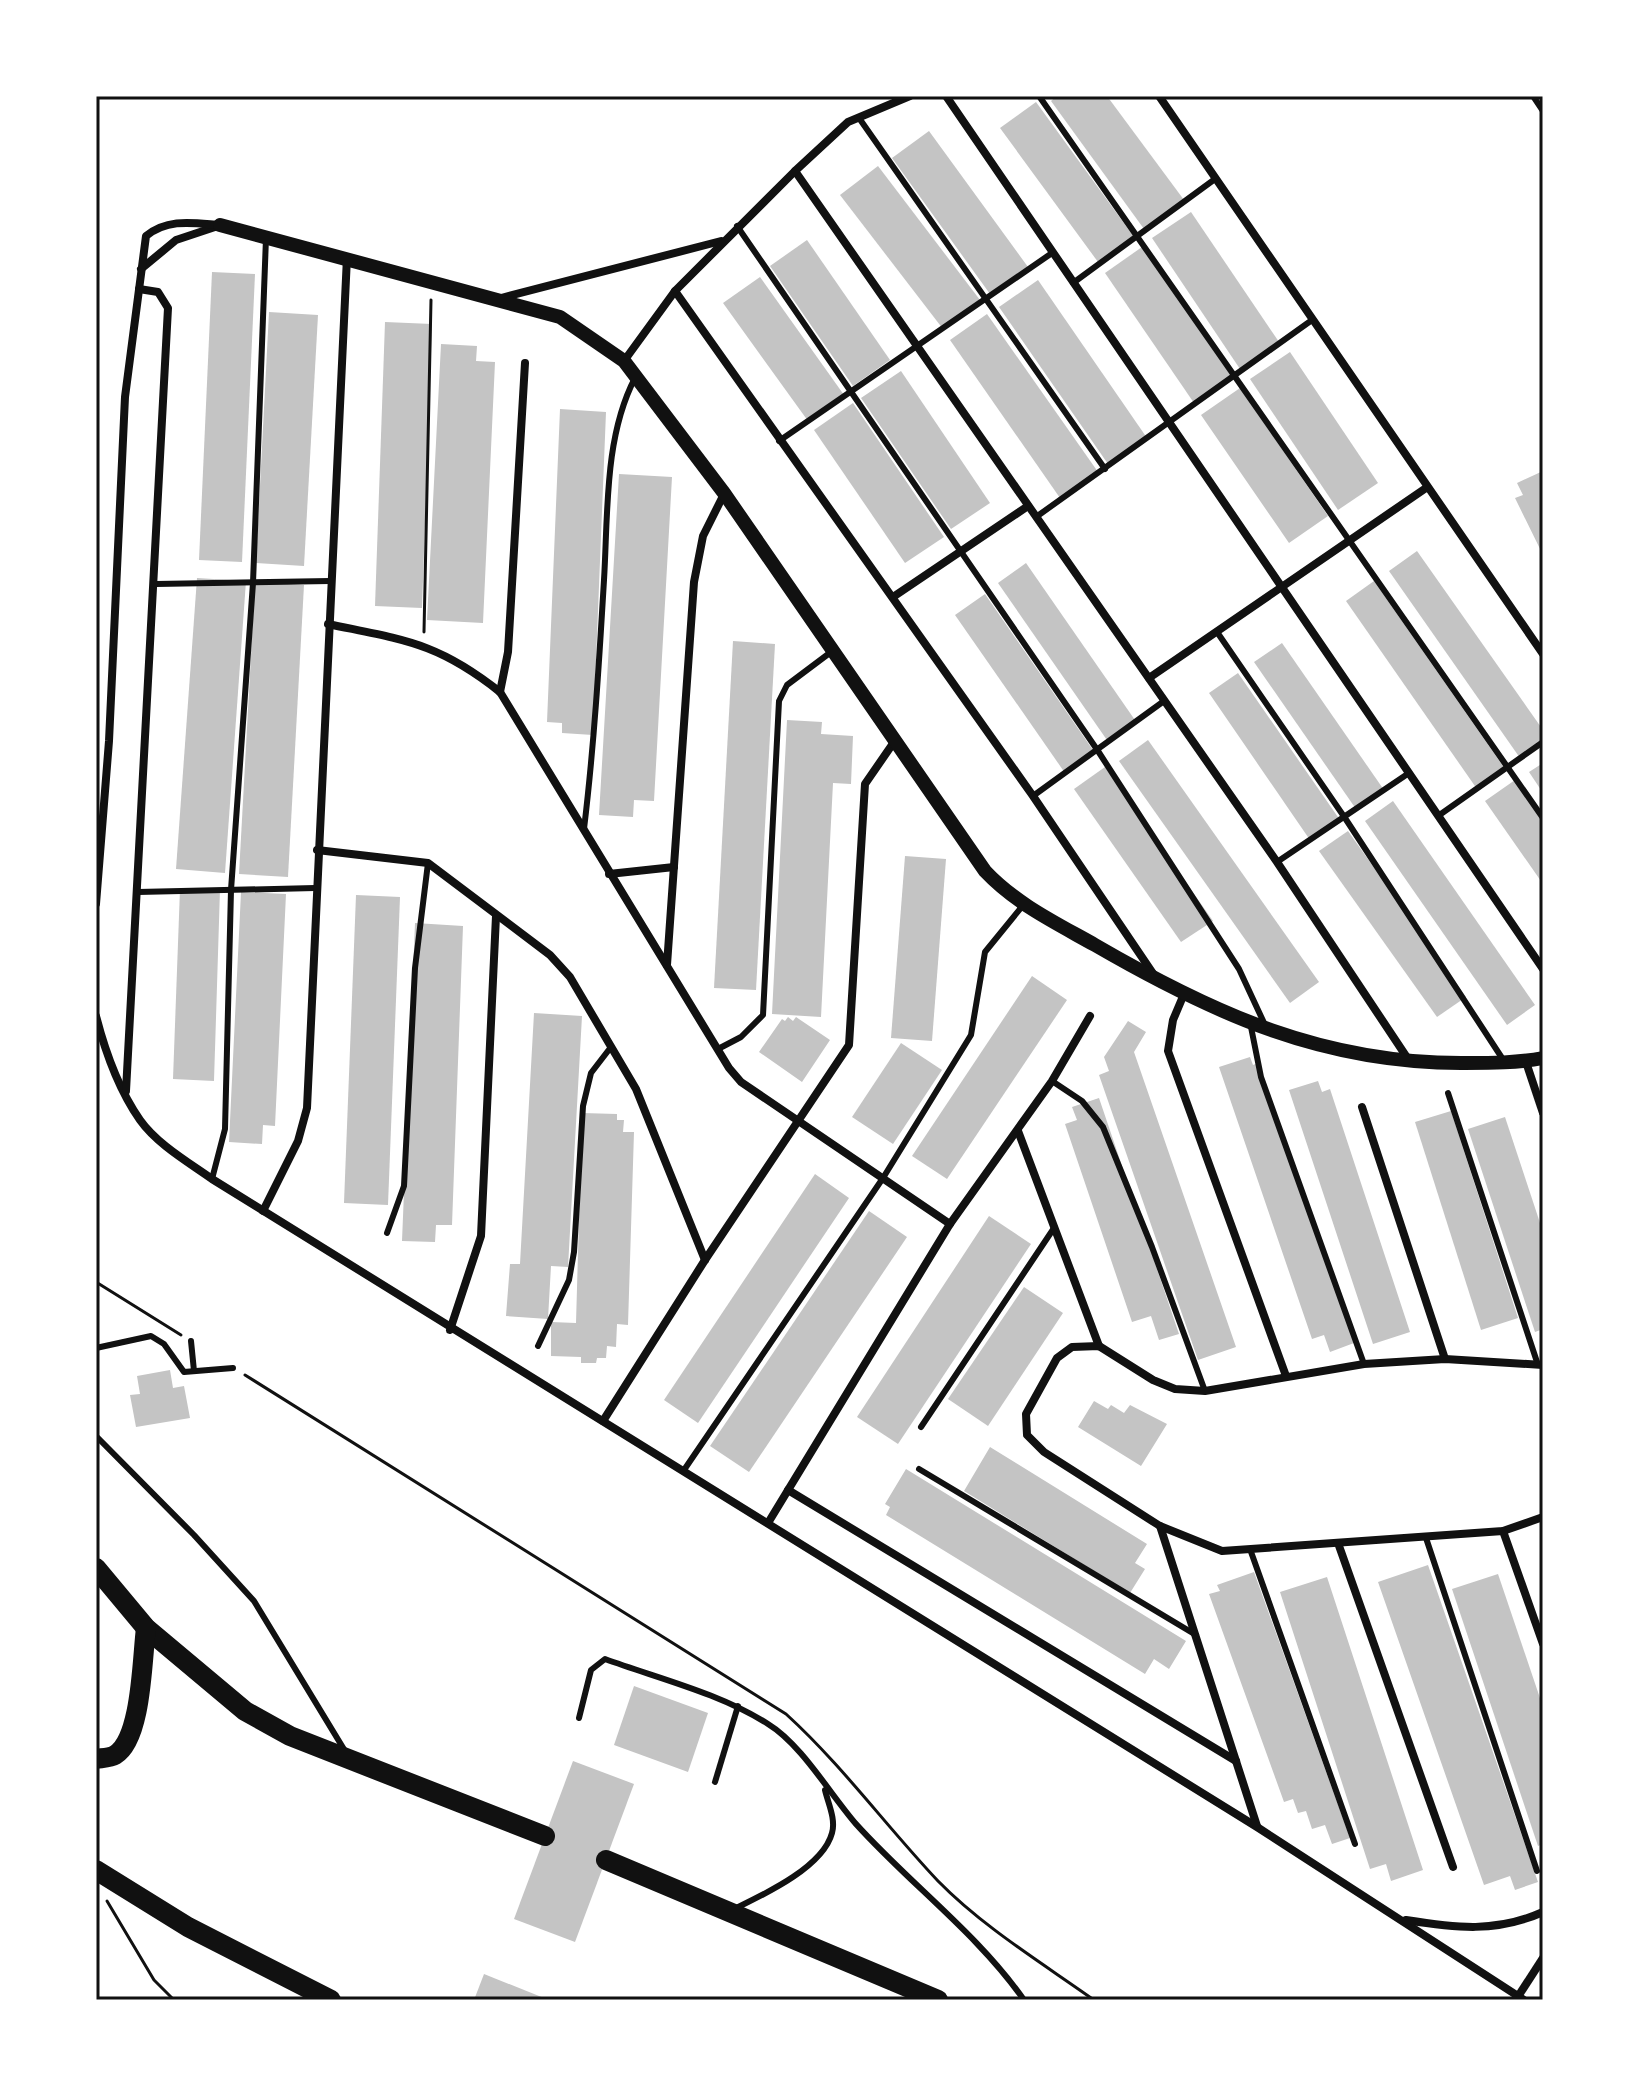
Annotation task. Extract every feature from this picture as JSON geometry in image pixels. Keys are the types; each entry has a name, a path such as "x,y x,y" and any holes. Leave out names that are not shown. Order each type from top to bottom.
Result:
{"highway":[{"path":"96,1568 146,1628 245,1711 290,1736 545,1836"},
{"path":"96,1759 115,1755 129,1738 135,1722 146,1628"},
{"path":"606,1860 938,2000"},
{"path":"96,1870 188,1927 331,2000"}],"street":[{"path":"624,361 675,291 795,171 848,122 910,96"},
{"path":"946,96 1543,969"},
{"path":"1159,96 1543,654"},
{"path":"795,171 1277,862 1411,1063"},
{"path":"96,904 109,741 125,397 146,236 157,227 181,222 220,225 560,317 624,361 637,374 724,493 985,871 1024,904 1160,983 1266,1029 1344,1053 1411,1063 1506,1063 1543,1058"},
{"path":"141,269 176,240 220,225"},
{"path":"497,299 723,240"},
{"path":"263,1211 298,1141 307,1108 347,257"},
{"path":"126,1092 156,584 168,308 158,292 139,289"},
{"path":"675,291 1033,796 1160,983"},
{"path":"500,692 508,652 525,363"},
{"path":"1149,678 1426,488"},
{"path":"667,965 694,582 703,536 724,493"},
{"path":"893,597 1028,506"},
{"path":"328,624 424,644 464,663 500,692 583,833 741,1082 950,1224"},
{"path":"603,1421 705,1260 849,1045 865,784 894,742"},
{"path":"317,850 428,863 550,955 570,977 636,1089 705,1260"},
{"path":"609,874 674,867"},
{"path":"450,1330 481,1236 496,916"},
{"path":"1184,994 1173,1020 1168,1051 1286,1376"},
{"path":"96,1016 106,1053 140,1120 171,1150 212,1179 450,1330 684,1470 1257,1827 1522,1998 1543,1960"},
{"path":"768,1523 950,1224 1052,1081 1090,1016"},
{"path":"1526,1062 1543,1113"},
{"path":"1362,1107 1445,1359"},
{"path":"1018,1131 1099,1346"},
{"path":"1540,1365 1445,1359 1364,1364 1205,1391 1175,1389 1153,1380 1099,1346 1072,1347 1057,1358 1026,1414 1027,1435 1044,1452 1160,1526 1222,1551 1503,1531 1543,1517"},
{"path":"788,1490 1236,1761"},
{"path":"1160,1526 1257,1827"},
{"path":"1503,1531 1543,1644"},
{"path":"1338,1543 1453,1867"},
{"path":"1401,1919 1460,1929 1488,1929 1518,1923 1543,1912"}],"lane":[{"path":"1039,96 1543,818"},
{"path":"1533,96 1543,111"},
{"path":"859,118 1105,469"},
{"path":"1073,283 1215,179"},
{"path":"737,226 1098,751 1239,969 1266,1029"},
{"path":"212,1179 225,1129 231,890 253,583 266,236"},
{"path":"779,441 852,394 1052,253"},
{"path":"1036,517 1312,320"},
{"path":"583,833 594,746 610,489 621,405 637,374"},
{"path":"156,584 330,581"},
{"path":"1217,632 1345,818 1506,1063"},
{"path":"718,1049 741,1037 763,1015 779,701 787,685 834,650"},
{"path":"1033,796 1164,701"},
{"path":"1438,816 1543,742"},
{"path":"1277,862 1409,773"},
{"path":"387,1233 404,1186 415,968 428,863"},
{"path":"138,892 315,888"},
{"path":"684,1470 883,1178 971,1035 985,952 1024,904"},
{"path":"1250,1022 1261,1077 1364,1364"},
{"path":"538,1346 569,1280 574,1252 583,1106 591,1073 611,1047"},
{"path":"1052,1081 1082,1101 1103,1127 1152,1247 1205,1391"},
{"path":"1448,1093 1540,1365"},
{"path":"921,1427 1054,1228"},
{"path":"96,1348 151,1336 164,1344 184,1372 233,1368"},
{"path":"191,1341 194,1371"},
{"path":"96,1436 254,1601 349,1758"},
{"path":"919,1469 1196,1635"},
{"path":"1426,1538 1537,1871"},
{"path":"1250,1549 1355,1844"},
{"path":"579,1718 591,1670 605,1659 738,1706 782,1735 801,1753 823,1787 909,1879 1001,1967 1024,2000"},
{"path":"715,1782 738,1706"},
{"path":"730,1911 777,1889 819,1852 832,1834 832,1816 823,1787"}],"path":[{"path":"424,644 431,280"},
{"path":"96,1282 191,1341"},
{"path":"233,1368 786,1714 830,1754 940,1883 1018,1947 1094,2000"},
{"path":"103,1895 154,1980 174,2000"}],"building":[{"path":"1057,96 1107,96 1184,200 1144,229 1051,101"},
{"path":"1036,102 1134,237 1098,262 1000,128"},
{"path":"929,131 1028,267 990,294 892,158"},
{"path":"878,166 980,300 943,329 840,195"},
{"path":"1191,212 1279,342 1240,369 1152,238"},
{"path":"807,240 890,360 853,386 770,266"},
{"path":"1142,247 1232,377 1194,403 1105,273"},
{"path":"212,272 255,274 242,562 199,560"},
{"path":"760,277 844,395 808,421 723,303"},
{"path":"1038,280 1147,438 1108,464 999,307"},
{"path":"269,312 318,315 304,566 256,563"},
{"path":"987,314 1098,472 1060,498 950,340"},
{"path":"385,322 432,324 422,608 375,606"},
{"path":"441,344 477,346 476,361 495,362 483,623 427,620"},
{"path":"1290,352 1378,483 1338,510 1250,379"},
{"path":"901,371 990,503 951,529 861,398"},
{"path":"1240,388 1328,516 1289,543 1201,415"},
{"path":"853,403 944,537 905,563 814,430"},
{"path":"560,409 606,412 593,735 562,733 562,723 547,722"},
{"path":"1543,471 1543,555 1515,498 1523,495 1517,483"},
{"path":"619,474 672,477 654,801 634,800 633,817 599,815"},
{"path":"1417,551 1543,730 1543,742 1520,758 1389,571"},
{"path":"1026,563 1137,723 1109,743 998,583"},
{"path":"197,578 246,581 225,873 176,869"},
{"path":"1374,581 1505,769 1477,789 1346,601"},
{"path":"255,582 304,585 288,877 239,874"},
{"path":"985,594 1095,753 1065,773 955,615"},
{"path":"733,641 775,644 756,990 714,988"},
{"path":"1282,643 1384,790 1356,809 1254,662"},
{"path":"1238,673 1340,820 1310,840 1209,693"},
{"path":"787,720 822,722 821,734 853,736 851,784 833,783 821,1017 772,1014"},
{"path":"1148,740 1319,982 1290,1003 1119,761"},
{"path":"1543,763 1543,793 1529,772"},
{"path":"1105,767 1213,921 1181,942 1074,789"},
{"path":"1515,780 1543,821 1543,884 1485,801"},
{"path":"1393,801 1535,1005 1507,1025 1365,821"},
{"path":"1348,831 1466,997 1437,1017 1319,851"},
{"path":"905,856 946,859 932,1041 891,1038"},
{"path":"180,889 220,890 214,1081 173,1079"},
{"path":"241,892 286,894 275,1126 263,1125 262,1144 229,1142"},
{"path":"356,895 400,897 388,1205 344,1203"},
{"path":"415,923 463,926 452,1225 436,1225 435,1242 402,1241"},
{"path":"1032,976 1067,1000 947,1179 912,1156"},
{"path":"534,1013 582,1016 568,1267 551,1266 548,1319 506,1316 510,1264 520,1264"},
{"path":"788,1017 793,1021 796,1017 830,1040 802,1082 759,1052 782,1019 785,1021"},
{"path":"1128,1021 1146,1032 1134,1052 1236,1347 1198,1360 1099,1075 1109,1071 1104,1057"},
{"path":"901,1043 942,1070 893,1144 852,1117"},
{"path":"1250,1057 1253,1065 1258,1063 1354,1343 1330,1352 1324,1335 1312,1339 1219,1067"},
{"path":"1318,1081 1322,1092 1330,1089 1410,1332 1373,1344 1289,1090"},
{"path":"1099,1098 1179,1334 1159,1340 1151,1316 1132,1322 1065,1124 1077,1120 1072,1107"},
{"path":"1451,1111 1518,1318 1481,1330 1415,1122"},
{"path":"582,1113 617,1114 617,1120 624,1120 623,1132 634,1132 628,1325 617,1324 616,1347 607,1346 606,1358 597,1358 596,1363 581,1363 581,1357 551,1356 551,1322 576,1323"},
{"path":"1505,1117 1543,1232 1543,1329 1535,1332 1468,1129"},
{"path":"815,1174 849,1198 698,1423 664,1400"},
{"path":"869,1211 907,1237 749,1472 710,1446"},
{"path":"989,1216 1031,1244 898,1444 857,1417"},
{"path":"1024,1287 1063,1313 988,1426 948,1399"},
{"path":"170,1370 173,1388 184,1386 190,1418 136,1427 130,1395 140,1394 137,1376"},
{"path":"1094,1401 1108,1409 1111,1405 1124,1413 1130,1405 1167,1424 1141,1466 1078,1427"},
{"path":"990,1447 1147,1544 1135,1563 1145,1569 1130,1593 964,1491"},
{"path":"906,1469 1186,1641 1169,1669 1154,1659 1145,1674 886,1515 890,1507 885,1504"},
{"path":"1428,1565 1538,1882 1515,1890 1510,1876 1484,1885 1378,1582"},
{"path":"1254,1572 1350,1838 1332,1844 1325,1825 1312,1829 1306,1811 1298,1813 1293,1799 1284,1802 1209,1594 1220,1591 1217,1585"},
{"path":"1498,1574 1543,1707 1543,1844 1538,1846 1452,1589"},
{"path":"1327,1577 1423,1870 1391,1881 1386,1864 1370,1869 1280,1592"},
{"path":"634,1686 708,1713 688,1772 614,1745"},
{"path":"573,1761 634,1784 575,1942 514,1919"},
{"path":"484,1974 549,2000 474,2000"}]}
